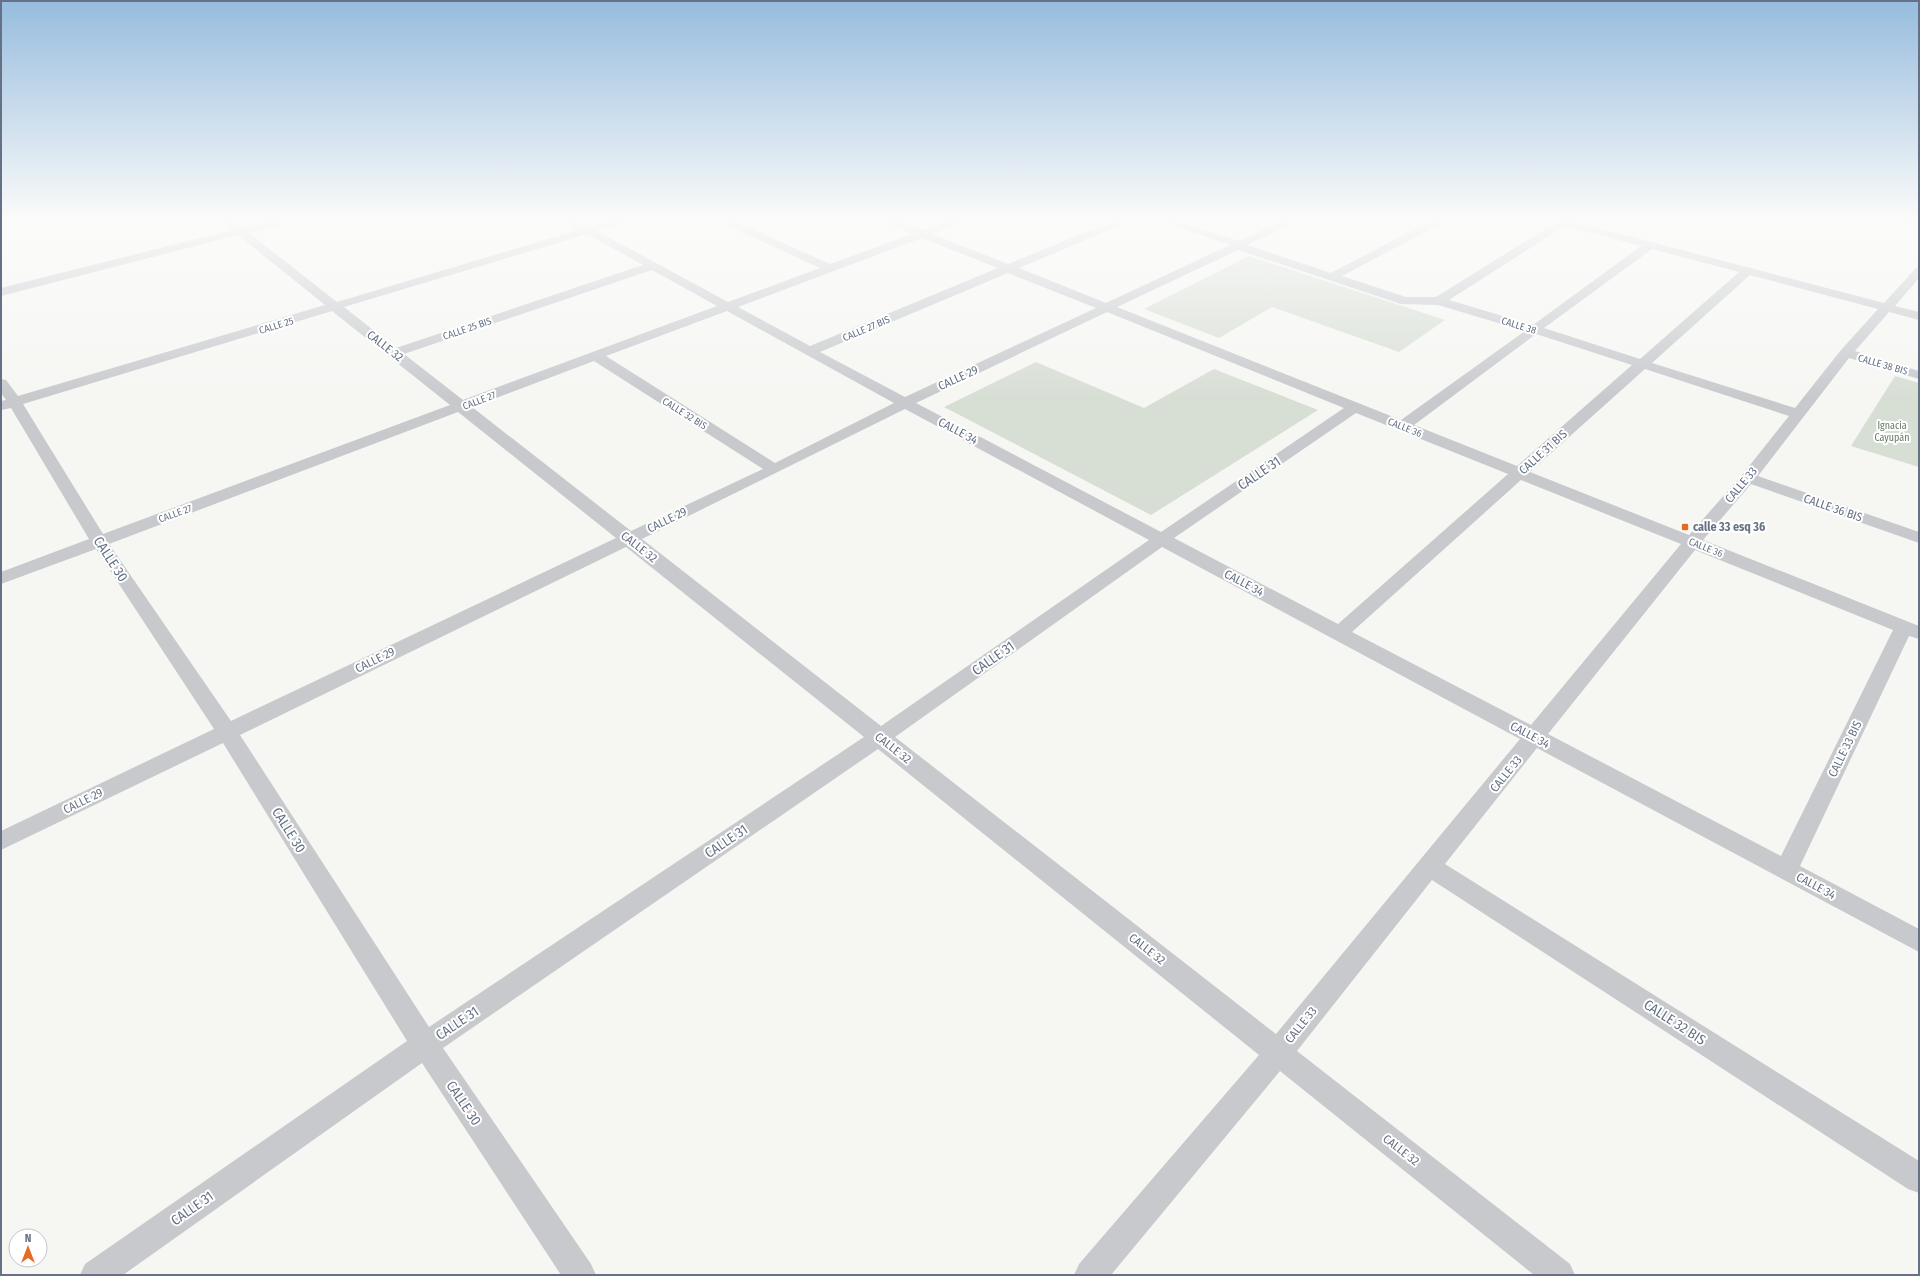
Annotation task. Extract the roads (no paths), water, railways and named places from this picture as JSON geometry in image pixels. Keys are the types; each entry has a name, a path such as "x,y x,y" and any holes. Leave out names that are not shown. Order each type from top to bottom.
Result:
{"street":[{"path":"1,292 46,281"},
{"name":"CALLE 32","path":"303,281 1559,1275"},
{"name":"CALLE 25","path":"8,404 424,281"},
{"name":"CALLE 25 BIS","path":"394,353 610,281"},
{"name":"CALLE 34","path":"680,281 905,403 1919,941"},
{"name":"CALLE 27","path":"1,578 797,281"},
{"name":"CALLE 27 BIS","path":"810,351 978,281"},
{"name":"CALLE 36","path":"1039,281 1912,630"},
{"name":"CALLE 29","path":"1,841 226,731 774,469 905,403 1165,281"},
{"name":"CALLE 38","path":"1343,281 1405,301 1439,301 1533,329 1798,414"},
{"path":"1439,301 1470,281"},
{"path":"1403,426 1600,281"},
{"name":"CALLE 31 BIS","path":"1339,633 1735,281"},
{"path":"1782,281 1919,316"},
{"name":"CALLE 33","path":"1090,1275 1278,1053 1431,867 1692,542 1748,478 1846,353 1910,281"},
{"name":"CALLE 38 BIS","path":"1846,353 1919,374"},
{"name":"CALLE 32 BIS","path":"596,356 774,469"},
{"name":"CALLE 30","path":"1,383 8,404 226,731 425,1045 580,1275"},
{"name":"CALLE 31","path":"96,1275 425,1045 880,737 1162,539 1354,407"},
{"name":"CALLE 36 BIS","path":"1748,478 1919,538"},
{"name":"CALLE 33 BIS","path":"1786,870 1912,630"},
{"name":"CALLE 32 BIS","path":"1431,867 1919,1178"}],"place":[{"name":"calle 33 esq 36","path":"1685,527"}],"park label":[{"name":"Ignacia Cayupán","path":"1892,430"}]}
